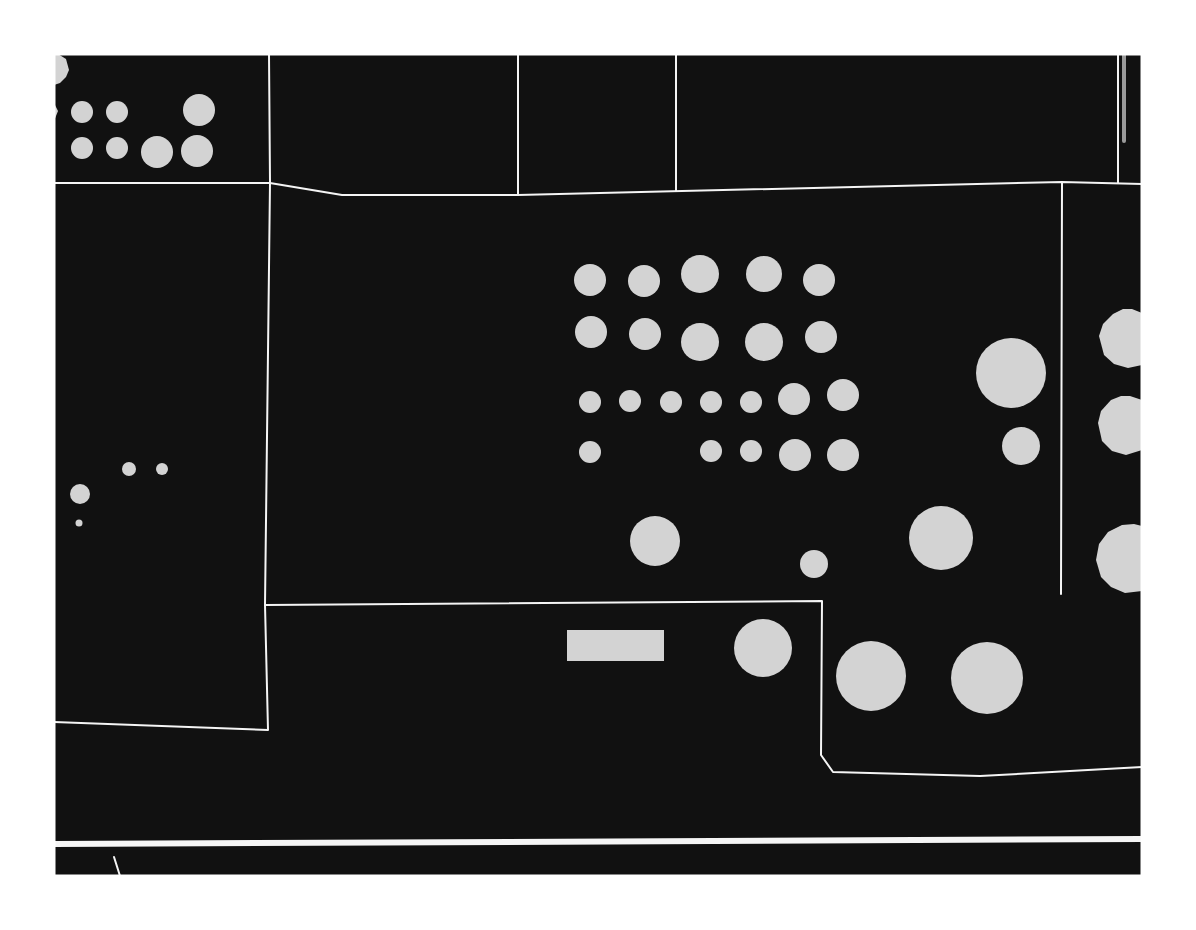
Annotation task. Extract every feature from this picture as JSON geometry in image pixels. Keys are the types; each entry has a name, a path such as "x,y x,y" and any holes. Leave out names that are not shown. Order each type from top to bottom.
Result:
{"street":[{"path":"54,844 1142,839"}],"lane":[{"path":"54,722 268,730 265,605 270,183 269,54"},
{"path":"518,54 518,195"},
{"path":"676,54 676,191"},
{"path":"1118,54 1118,183"},
{"path":"54,183 270,183 342,195 518,195 1062,182 1142,184"},
{"path":"1061,594 1062,182"},
{"path":"265,605 822,601 820,754 833,772 980,776 1142,767"}],"path":[{"path":"114,857 120,876"}],"building":[{"path":"54,54 66,59 69,70 60,83 54,85"},
{"path":"199,94 210,99 215,110 210,121 199,126 188,121 183,110 188,99"},
{"path":"82,101 90,104 93,112 90,120 82,123 74,120 71,112 74,104"},
{"path":"117,101 125,104 128,112 125,120 117,123 109,120 106,112 109,104"},
{"path":"54,103 58,111 54,121"},
{"path":"197,135 208,140 213,151 208,162 197,167 186,162 181,151 186,140"},
{"path":"157,136 168,141 173,152 168,163 157,168 146,163 141,152 146,141"},
{"path":"82,137 90,140 93,148 90,156 82,159 74,156 71,148 74,140"},
{"path":"117,137 125,140 128,148 125,156 117,159 109,156 106,148 109,140"},
{"path":"700,255 713,261 719,274 713,287 700,293 687,287 681,274 687,261"},
{"path":"764,256 777,261 782,274 777,287 764,292 751,287 746,274 751,261"},
{"path":"590,264 601,269 606,280 601,291 590,296 579,291 574,280 579,269"},
{"path":"819,264 830,269 835,280 830,291 819,296 808,291 803,280 808,269"},
{"path":"644,265 655,270 660,281 655,292 644,297 633,292 628,281 633,270"},
{"path":"1123,309 1132,309 1142,313 1142,365 1128,368 1114,364 1104,355 1099,336 1103,324 1113,314"},
{"path":"591,316 602,321 607,332 602,343 591,348 580,343 575,332 580,321"},
{"path":"645,318 656,323 661,334 656,345 645,350 634,345 629,334 634,323"},
{"path":"821,321 832,326 837,337 832,348 821,353 810,348 805,337 810,326"},
{"path":"700,323 713,329 719,342 713,355 700,361 687,355 681,342 687,329"},
{"path":"764,323 777,329 783,342 777,355 764,361 751,355 745,342 751,329"},
{"path":"1018,338 1031,344 1040,353 1044,359 1046,373 1044,387 1036,398 1025,406 1004,408 986,398 978,387 976,366 986,348 997,340"},
{"path":"843,379 854,384 859,395 854,406 843,411 832,406 827,395 832,384"},
{"path":"794,383 805,388 810,399 805,410 794,415 783,410 778,399 783,388"},
{"path":"626,390 634,390 641,397 641,405 634,412 626,412 619,405 619,397"},
{"path":"586,391 594,391 601,398 601,406 594,413 586,413 579,406 579,398"},
{"path":"667,391 675,391 682,398 682,406 675,413 667,413 660,406 660,398"},
{"path":"707,391 715,391 722,398 722,406 715,413 707,413 700,406 700,398"},
{"path":"747,391 755,391 762,398 762,406 755,413 747,413 740,406 740,398"},
{"path":"1121,396 1142,400 1142,450 1126,455 1112,451 1102,441 1098,423 1101,411 1111,400"},
{"path":"1021,427 1034,433 1040,446 1034,459 1021,465 1008,459 1002,446 1008,433"},
{"path":"795,439 806,444 811,455 806,466 795,471 784,466 779,455 784,444"},
{"path":"843,439 854,444 859,455 854,466 843,471 832,466 827,455 832,444"},
{"path":"707,440 715,440 722,447 722,455 715,462 707,462 700,455 700,447"},
{"path":"747,440 755,440 762,447 762,455 755,462 747,462 740,455 740,447"},
{"path":"586,441 594,441 601,448 601,456 594,463 586,463 579,456 579,448"},
{"path":"126,462 132,462 136,469 132,476 126,476 122,472 122,466"},
{"path":"164,463 167,464 167,474 160,475 157,474 156,467 157,464"},
{"path":"80,484 87,487 90,494 87,501 80,504 73,501 70,494 73,487"},
{"path":"935,506 947,506 964,515 971,526 973,538 971,550 964,561 947,570 935,570 923,565 914,556 909,544 909,532 914,520 923,511"},
{"path":"650,516 660,516 673,523 680,536 680,546 673,559 660,566 650,566 641,562 634,555 630,546 630,536 634,527 641,520"},
{"path":"79,519 83,523 79,527 75,523"},
{"path":"1122,525 1142,526 1142,591 1125,593 1111,587 1101,577 1096,560 1099,544 1108,532"},
{"path":"814,550 824,554 828,564 824,574 814,578 804,574 800,564 804,554"},
{"path":"757,619 769,619 784,627 792,642 792,654 784,669 769,677 757,677 742,669 734,654 734,642 742,627"},
{"path":"567,630 664,630 664,661 567,661"},
{"path":"871,641 884,644 896,651 903,663 906,676 903,689 896,701 884,708 871,711 858,708 846,701 839,689 836,676 839,663 846,651 858,644"},
{"path":"987,642 1007,648 1017,658 1023,678 1017,698 1007,708 987,714 967,708 957,698 951,678 957,658 967,648"}],"railway":[{"path":"1124,54 1124,141"}]}
